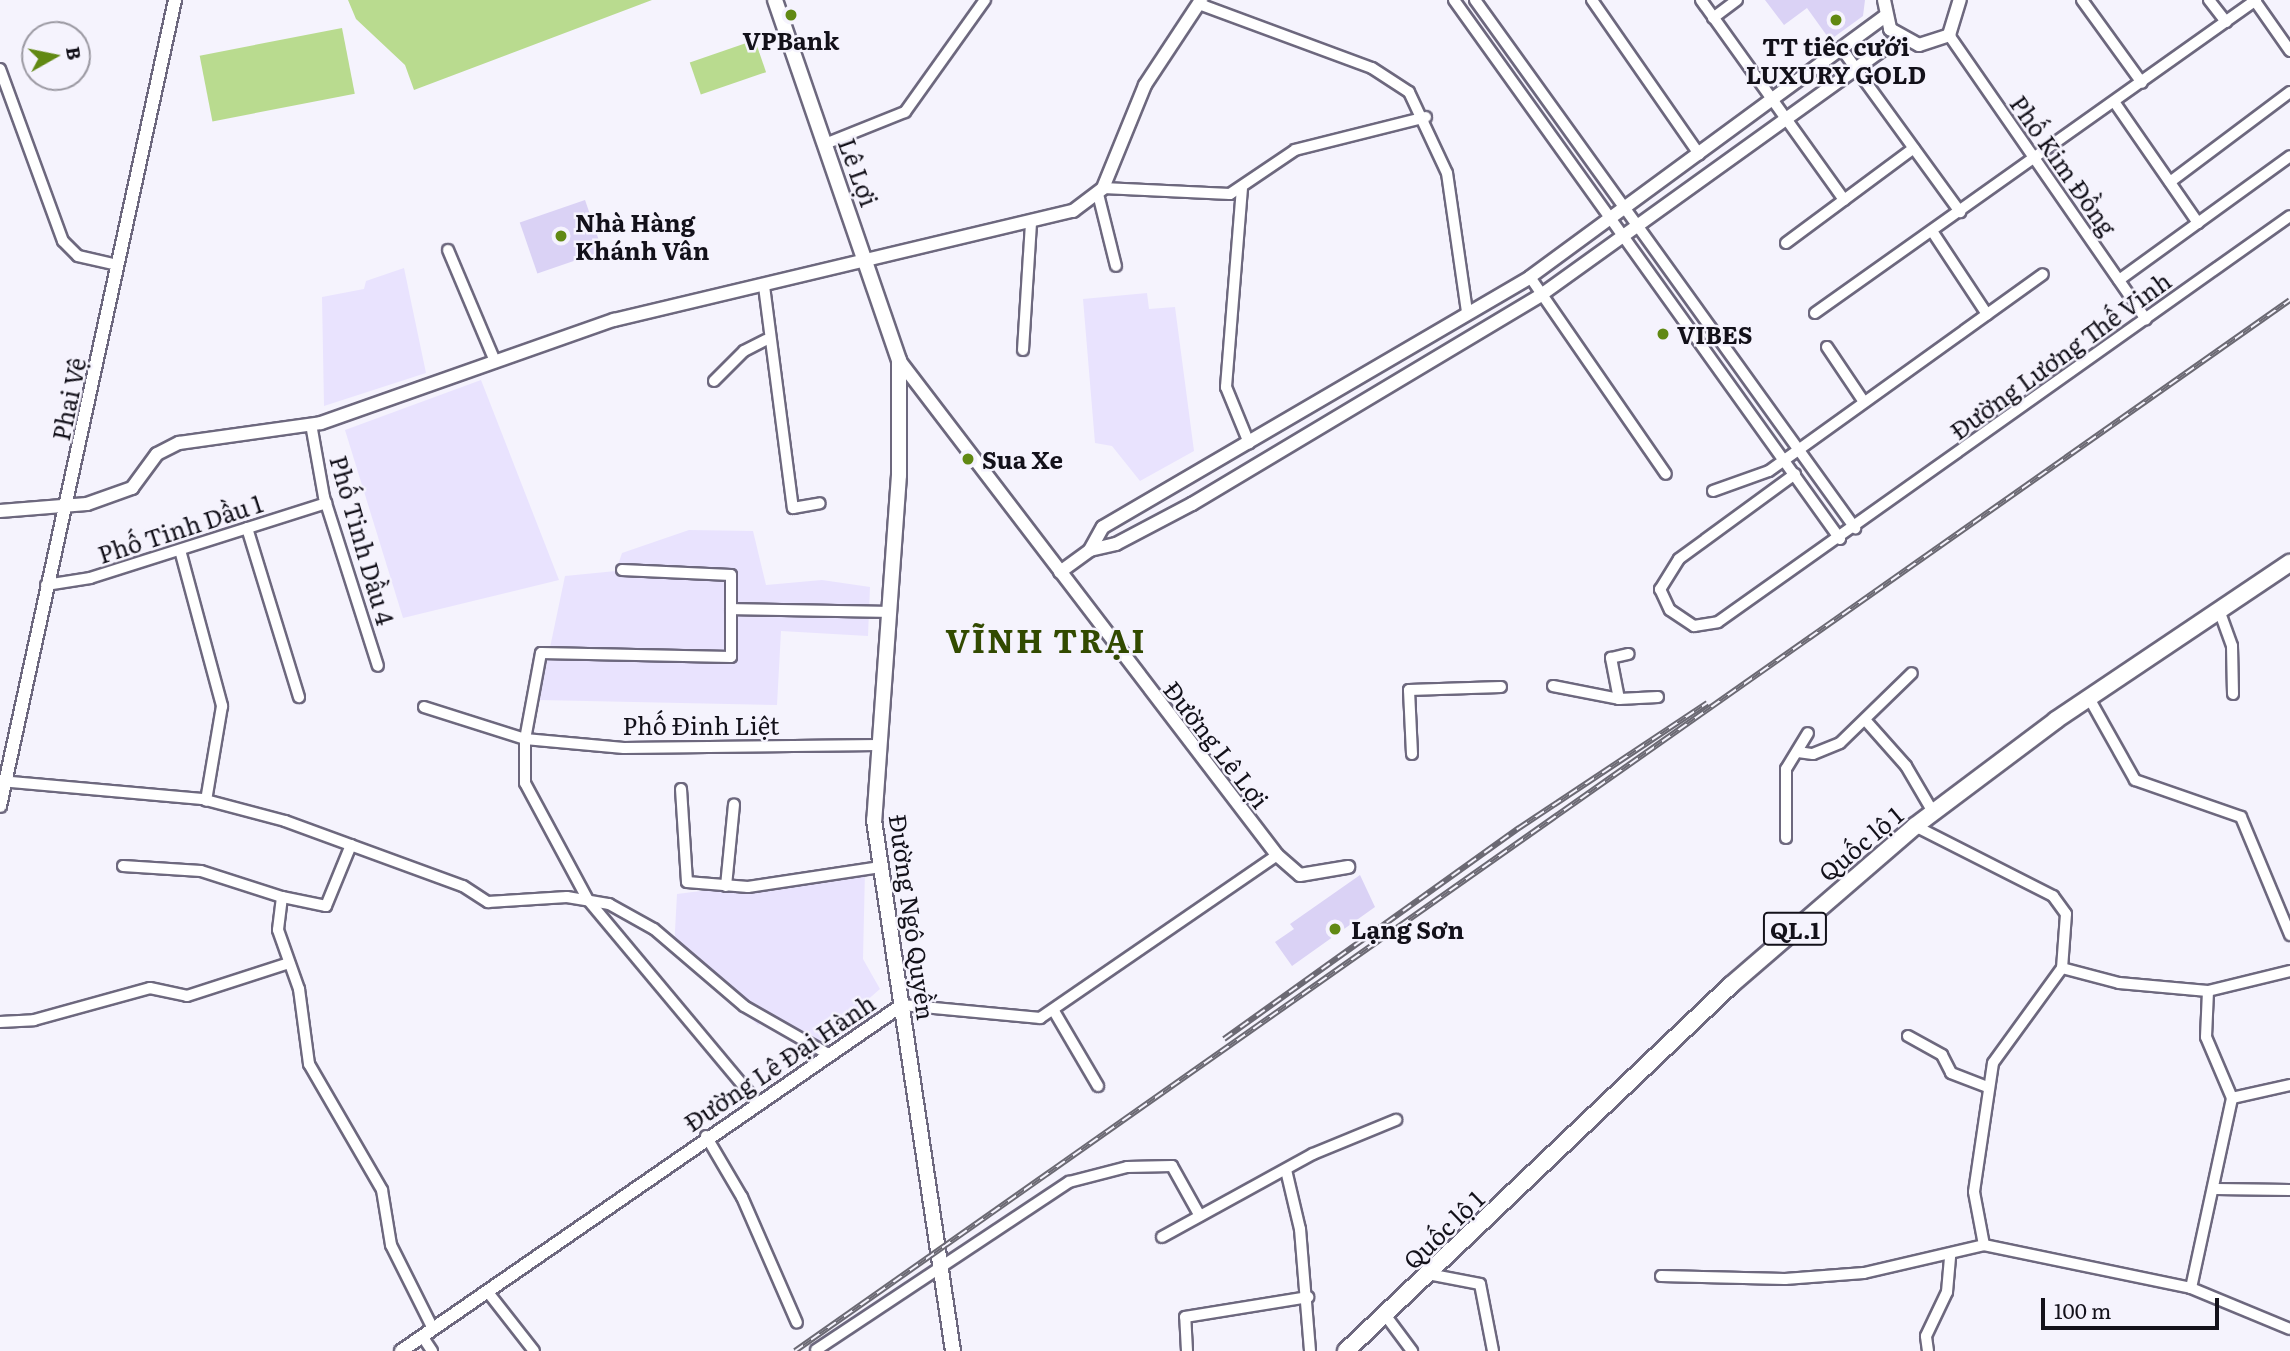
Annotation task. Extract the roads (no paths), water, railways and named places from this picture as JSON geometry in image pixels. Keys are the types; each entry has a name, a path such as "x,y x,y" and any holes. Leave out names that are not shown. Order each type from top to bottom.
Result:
{"highway":[{"name":"Quốc lộ 1","path":"1346,1351 1386,1316 1731,985 1916,826 2089,698 2290,563"}],"main road":[{"name":"Lê Lợi","path":"775,0 867,257 899,360"},
{"name":"Đường Ngô Quyền","path":"899,360 899,475 874,821 953,1351"}],"street":[{"name":"Phai Vệ","path":"0,806 3,781 46,585 67,504 174,0"},
{"path":"825,144 905,112 985,0"},
{"path":"1454,0 1621,239 1840,539"},
{"path":"1475,0 1855,528"},
{"path":"1592,0 1714,173"},
{"path":"1701,0 1844,200"},
{"path":"1713,18 1737,0"},
{"path":"1884,0 1884,18 1899,37 1919,45 1949,35 1960,0"},
{"path":"2082,0 2142,83"},
{"path":"2209,0 2226,22"},
{"path":"1815,313 2035,161 2255,0 2290,51"},
{"path":"0,511 87,504 132,488 157,454 179,443 311,424 614,320 764,286 867,257 1073,212 1101,191 1145,85 1200,2 1394,79 1426,117 1447,173 1467,311"},
{"path":"1090,550 1103,527 1179,485 1467,311 1530,276 1884,18"},
{"name":"Phố Kim Đồng","path":"1949,35 2146,319"},
{"path":"1060,572 1090,550 1116,544 1192,504 1465,338 1541,295 1714,173 1899,37"},
{"path":"1841,48 1960,212"},
{"path":"0,69 63,242 78,256 118,265"},
{"path":"2170,182 2290,92"},
{"path":"2115,103 2198,223"},
{"path":"1101,191 1210,196 1242,188 1316,142 1426,117"},
{"path":"1786,243 1914,148"},
{"path":"2119,280 2290,156"},
{"path":"1242,188 1226,387 1249,443"},
{"path":"1101,191 1116,266"},
{"name":"Đường Lương Thế Vinh","path":"1795,474 1679,559 1663,580 1661,596 1670,610 1694,626 1718,622 1840,539 2290,216"},
{"path":"1023,350 1031,222"},
{"path":"1932,231 1987,314"},
{"path":"448,250 495,361"},
{"path":"1713,491 1784,459 2043,274"},
{"path":"1530,276 1666,474"},
{"path":"764,286 766,340 793,508 820,503"},
{"path":"1683,321 1698,309"},
{"path":"1455,319 1465,338"},
{"path":"714,381 744,351 766,340"},
{"path":"1826,347 1864,402"},
{"name":"Đường Lê Lợi","path":"899,360 1277,855 1300,875 1348,867"},
{"path":"1294,415 1307,435"},
{"name":"Phố Tinh Dầu 4","path":"311,424 326,503 378,666"},
{"path":"1179,485 1192,504"},
{"name":"Phố Tinh Dầu 1","path":"46,585 180,550 326,503"},
{"path":"247,528 299,697"},
{"path":"180,550 222,720 206,801"},
{"path":"622,570 731,575 733,649 721,662 541,653 525,739 525,783 533,808 588,900 755,1101"},
{"path":"731,609 888,612"},
{"path":"2219,610 2232,646 2233,694"},
{"path":"1619,699 1611,658 1629,654"},
{"path":"1798,751 1832,747 1867,722 1912,673"},
{"path":"1553,686 1619,699 1658,697"},
{"path":"1412,754 1409,690 1502,687"},
{"path":"2089,698 2135,780 2241,817 2290,935"},
{"name":"Phố Đinh Liệt","path":"424,707 525,739 624,748 878,745"},
{"path":"1867,722 1906,766 1933,812"},
{"path":"1786,838 1786,769 1808,733"},
{"path":"3,781 206,801 351,845 488,902 588,900 654,929 744,1006 828,1054"},
{"path":"681,789 684,879 726,886 881,867"},
{"path":"726,886 734,804"},
{"path":"1916,826 2061,904 2067,925 2062,968 2002,1046 1988,1087 1974,1192 1984,1245"},
{"path":"123,866 201,871 282,897 327,906 351,845"},
{"name":"Đường Lê Đại Hành","path":"401,1351 755,1101 901,1005 1018,1019 1054,1011 1277,855"},
{"path":"282,897 278,930 286,964 299,989 309,1064 382,1190 391,1245 428,1332 432,1351"},
{"path":"0,1022 34,1020 150,988 187,996 286,964"},
{"path":"2062,968 2119,984 2208,991 2290,971"},
{"path":"2191,1288 2216,1188 2232,1098 2206,1037 2208,991"},
{"path":"1054,1011 1098,1086"},
{"path":"1908,1036 1941,1055 1951,1073 1988,1087"},
{"path":"2232,1098 2290,1085"},
{"path":"1162,1237 1286,1170 1396,1120"},
{"path":"706,1136 742,1197 797,1322"},
{"path":"816,1350 940,1263 1069,1182 1128,1167 1172,1166 1200,1216"},
{"path":"1286,1170 1308,1297 1310,1351"},
{"path":"2216,1188 2290,1190"},
{"path":"1661,1276 1785,1279 1864,1273 1984,1245 2191,1288 2290,1329"},
{"path":"1928,1351 1926,1336 1947,1292 1950,1255"},
{"path":"1428,1274 1480,1284 1493,1351"},
{"path":"487,1291 534,1351"},
{"path":"1187,1351 1185,1317 1308,1297"},
{"path":"1386,1316 1412,1351"}],"railway":[{"path":"795,1351 2290,300"},
{"path":"1224,1039 1519,828 1707,703"}],"place":[{"name":"VPBank","path":"791,15"},
{"name":"TT tiêc cưới LUXURY GOLD","path":"1836,20"},
{"name":"Nhà Hàng Khánh Vân","path":"561,236"},
{"name":"VIBES","path":"1663,334"},
{"name":"Sua Xe","path":"968,459"},
{"name":"Lạng Sơn","path":"1335,929"}],"district":[{"name":"VĨNH TRẠI","path":"1046,639"}]}
